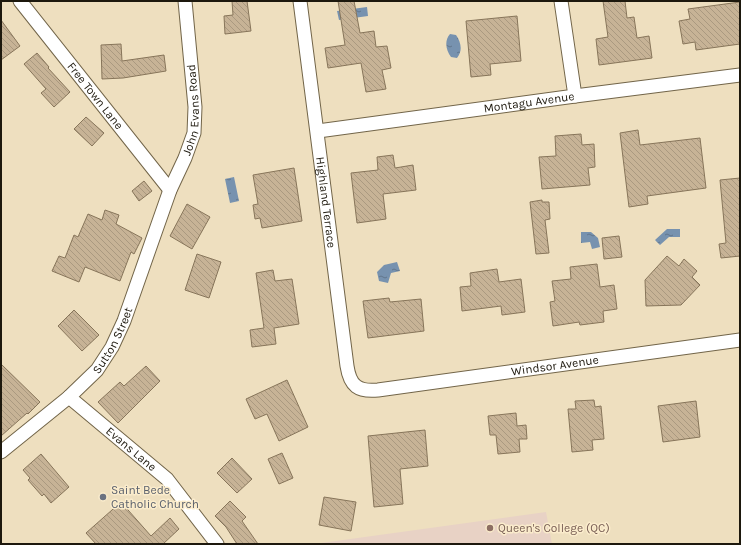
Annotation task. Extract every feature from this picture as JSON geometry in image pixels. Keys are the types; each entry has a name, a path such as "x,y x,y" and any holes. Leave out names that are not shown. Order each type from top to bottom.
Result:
{"street":[{"name":"Free Town Lane","path":"20,1 170,190"},
{"name":"John Evans Road","path":"170,190 185,158 194,133 195,107 185,1"},
{"name":"Highland Terrace","path":"300,1 318,131 348,373 350,379 356,386 364,390 371,391"},
{"path":"561,1 575,96"},
{"name":"Montagu Avenue","path":"318,131 575,96 740,76"},
{"name":"Sutton Street","path":"1,452 69,397 97,370 112,347 124,321 170,190"},
{"name":"Windsor Avenue","path":"371,391 740,340"},
{"name":"Evans Lane","path":"69,397 167,479 217,544"}],"shaded area":[{"name":"Queen's College (QC)","path":"546,512 552,544 314,544"}],"water":[{"path":"367,7 368,16 339,20 337,11"},
{"path":"450,34 456,35 460,44 461,49 457,58 451,57 447,48 446,43"},
{"path":"234,177 239,201 230,203 225,179"},
{"path":"667,229 680,229 680,237 669,237 660,245 655,240"},
{"path":"581,232 591,232 598,238 600,247 592,249 590,242 581,243"},
{"path":"397,262 400,271 391,273 388,283 379,281 377,272 384,265"}],"building":[{"path":"232,1 247,1 251,31 225,34 224,16 233,15"},
{"path":"338,1 354,1 360,33 374,31 376,47 387,46 391,68 382,70 386,89 366,92 361,63 328,68 325,48 345,45"},
{"path":"603,1 625,1 627,18 634,17 637,38 649,36 652,58 599,65 596,39 608,37"},
{"path":"740,2 740,44 696,50 695,42 683,44 679,21 690,19 688,9"},
{"path":"517,16 521,61 490,64 491,75 471,77 466,21"},
{"path":"1,20 20,46 1,60"},
{"path":"121,44 122,61 164,55 166,71 123,78 102,79 101,45"},
{"path":"37,53 49,67 48,68 70,92 54,107 41,93 46,89 24,64"},
{"path":"86,117 104,133 92,146 74,129"},
{"path":"638,130 640,145 700,138 706,188 647,196 648,204 629,207 620,133"},
{"path":"581,134 582,145 594,144 595,167 588,168 590,185 542,189 539,157 556,156 555,136"},
{"path":"393,155 395,168 413,165 416,190 383,194 386,219 357,223 351,173 378,170 377,157"},
{"path":"294,168 302,221 262,228 260,218 255,219 253,205 258,204 253,175"},
{"path":"740,178 740,256 721,258 719,244 726,243 720,180"},
{"path":"144,181 152,191 139,201 132,191"},
{"path":"542,200 542,202 549,202 550,219 545,220 549,253 536,254 530,202"},
{"path":"187,204 210,217 192,249 170,236"},
{"path":"105,210 119,215 116,224 142,238 134,254 131,252 120,281 85,267 79,282 52,271 59,256 65,258 74,235 78,237 88,214 102,220"},
{"path":"619,236 622,257 604,259 602,238"},
{"path":"197,254 221,262 209,298 185,290"},
{"path":"667,256 679,266 684,259 697,271 692,277 700,285 681,305 646,306 645,280"},
{"path":"597,264 600,287 614,285 617,309 603,311 604,322 580,325 579,322 553,326 550,302 555,301 552,281 571,279 570,267"},
{"path":"497,269 499,282 521,279 525,312 502,315 501,306 462,311 460,287 471,286 470,273"},
{"path":"273,270 275,281 292,279 299,324 274,328 276,344 252,347 250,330 264,328 256,273"},
{"path":"389,298 390,302 421,299 424,331 368,338 363,301"},
{"path":"74,310 99,335 82,351 58,326"},
{"path":"1,364 40,402 1,436"},
{"path":"146,366 160,381 118,423 98,402 120,382 124,386"},
{"path":"287,380 308,427 279,441 267,414 255,419 246,399"},
{"path":"594,400 595,407 601,406 604,439 592,440 593,450 572,452 568,409 576,409 575,401"},
{"path":"696,401 700,437 663,442 658,406"},
{"path":"516,413 517,426 526,425 527,439 519,439 520,452 498,454 496,435 490,435 488,416"},
{"path":"425,430 428,466 400,469 403,504 374,507 368,436"},
{"path":"282,453 293,478 279,484 268,459"},
{"path":"41,454 69,487 51,503 44,494 42,496 28,480 30,478 23,470"},
{"path":"232,458 252,479 237,493 217,473"},
{"path":"324,497 356,502 351,531 319,525"},
{"path":"230,501 246,517 242,521 258,544 237,544 226,527 215,516"},
{"path":"121,502 151,536 170,518 179,529 163,544 96,544 86,533"}],"place":[{"name":"Saint Bede Catholic Church","path":"103,497"},
{"name":"Queen's College (QC)","path":"490,528"}]}
